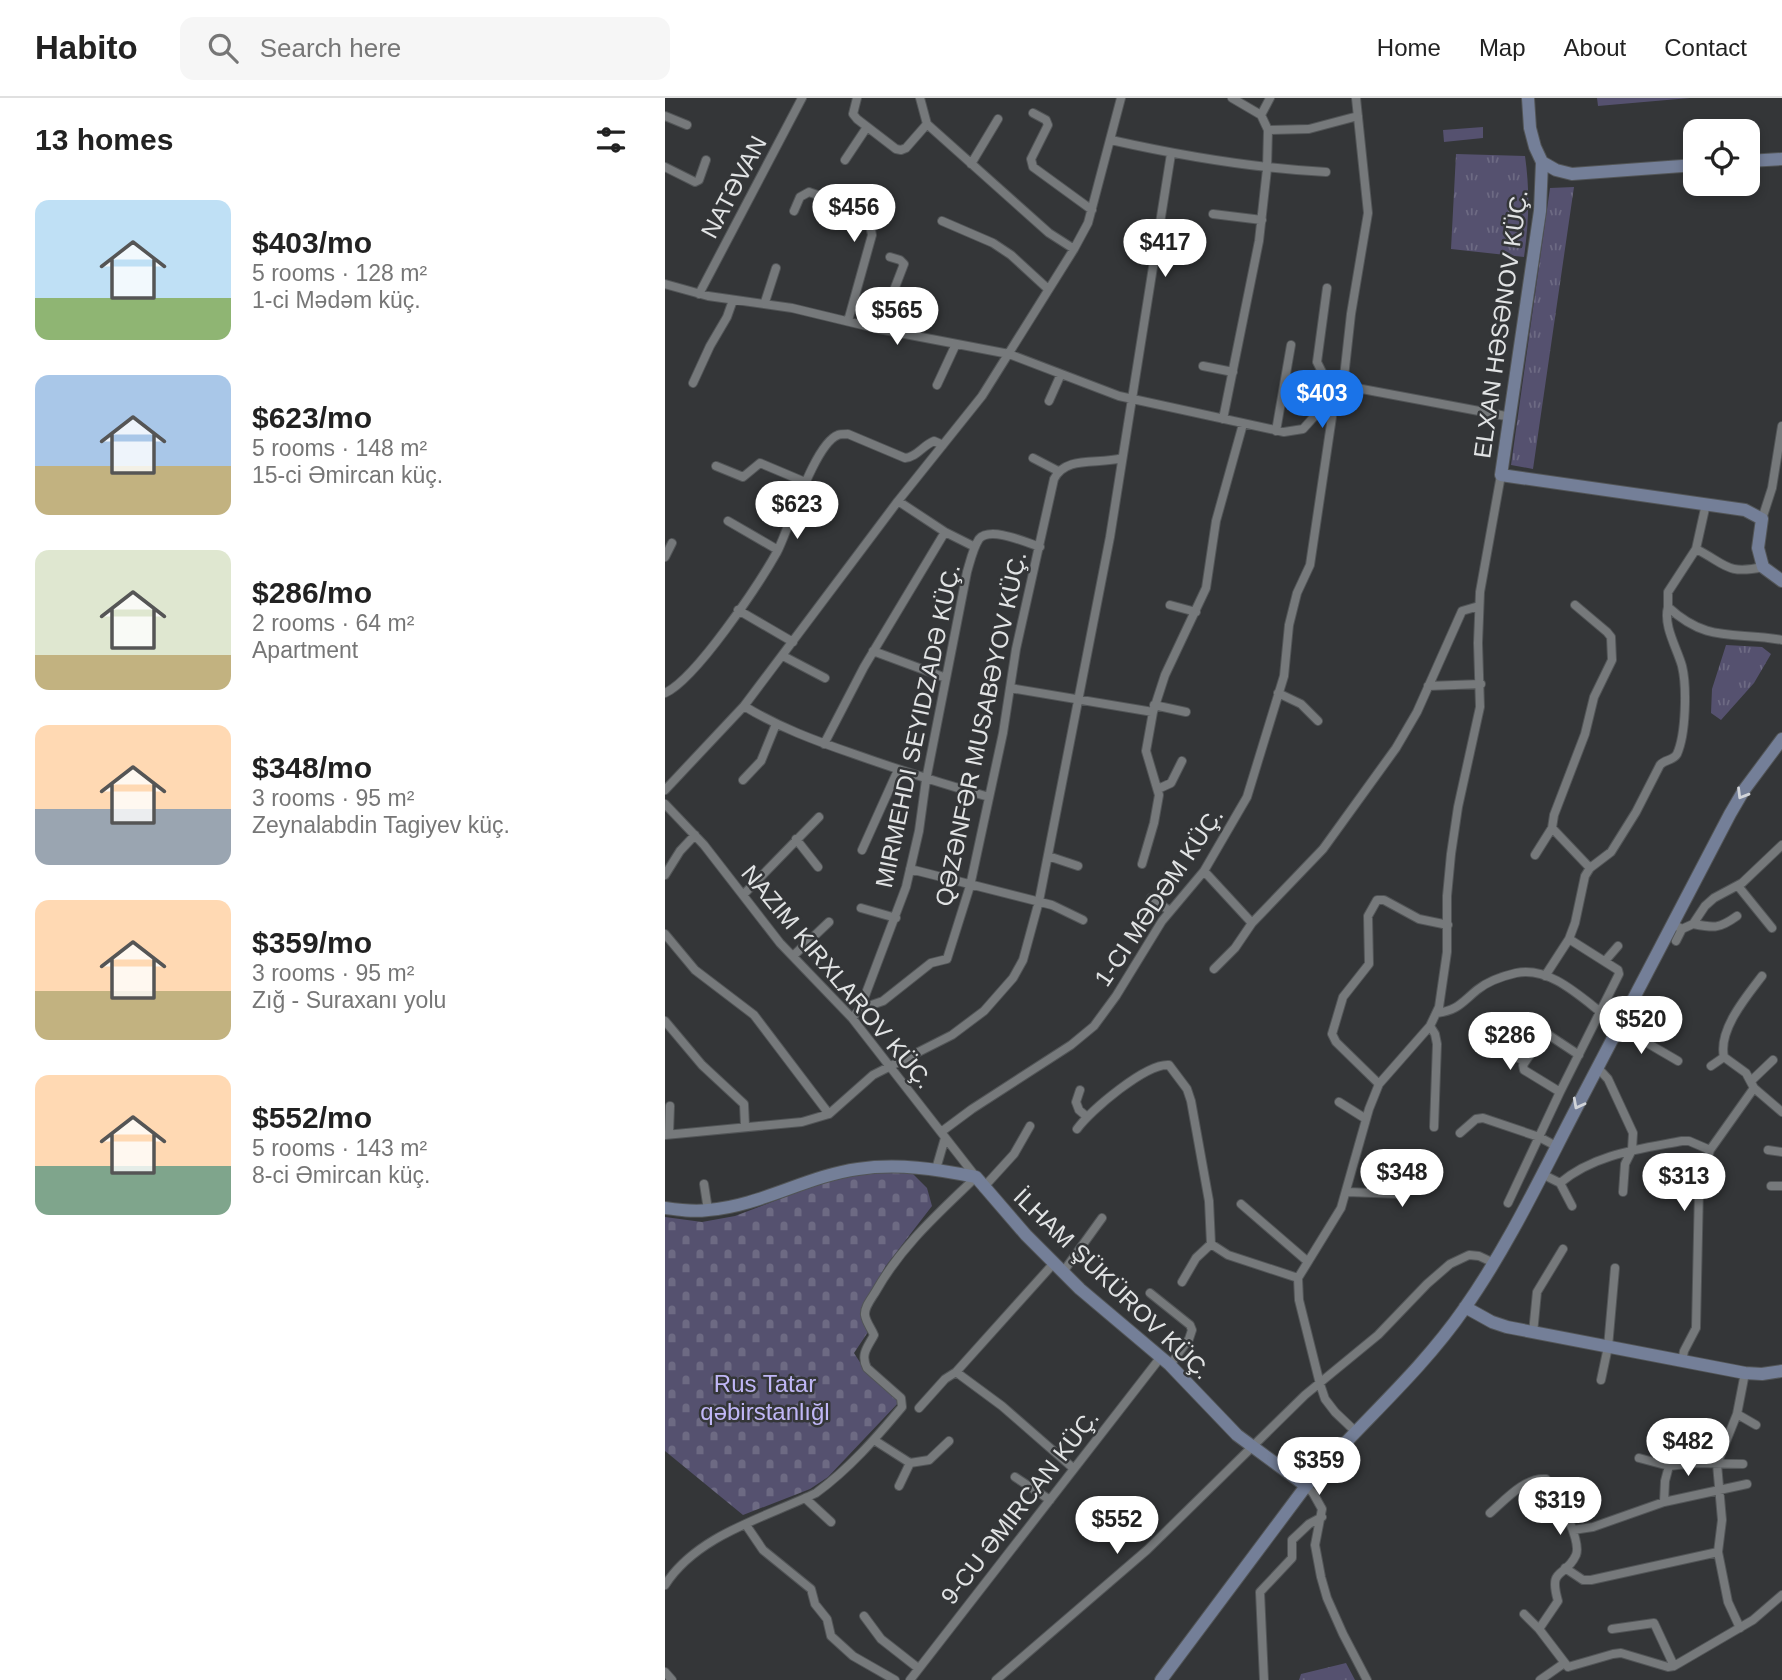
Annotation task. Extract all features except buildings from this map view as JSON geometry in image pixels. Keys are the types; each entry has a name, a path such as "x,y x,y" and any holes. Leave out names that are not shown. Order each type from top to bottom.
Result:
{"street":[{"name":"NATƏVAN","path":"699,294 802,98"},
{"path":"857,98 853,114 896,149 901,150 927,124"},
{"path":"919,98 927,124 1049,233 1074,249"},
{"path":"665,790 744,706 898,501 982,396 1074,249 1092,210 1121,98"},
{"path":"1223,419 1262,220 1267,169 1267,124 1261,115 1232,98"},
{"path":"1261,115 1270,98"},
{"path":"665,284 699,294 765,302 879,329 1009,354 1132,400 1276,431 1303,429 1340,389 1368,213 1356,98"},
{"name":"ELXAN HƏSƏNOV KÜÇ.","path":"1501,475 1538,229 1542,162 1532,137 1528,98"},
{"path":"1033,113 1046,120 1048,125 1031,159 1033,167 1092,210"},
{"path":"665,116 687,125"},
{"path":"1268,130 1309,129 1358,116"},
{"path":"971,164 998,119"},
{"path":"845,160 867,127"},
{"path":"1111,140 1171,154 1267,169 1326,172"},
{"path":"670,1106 667,1135 802,1122 829,1114 873,1075 952,1035 971,1022 998,996 1023,960 1039,901 1110,537 1171,154"},
{"path":"1760,160 1782,159"},
{"path":"665,167 695,182 699,180 706,160"},
{"path":"1542,162 1556,170 1572,174 1683,166"},
{"path":"794,211 800,197 809,192 849,207 869,224 872,235 848,321"},
{"path":"1213,214 1262,220"},
{"path":"942,221 993,243 1011,255 1048,289"},
{"path":"879,329 904,264 890,257"},
{"path":"765,302 776,268"},
{"path":"1327,288 1317,362 1324,376 1340,389"},
{"path":"693,383 733,300"},
{"path":"937,385 956,344"},
{"path":"1276,431 1291,345"},
{"path":"1203,366 1233,372"},
{"path":"1049,401 1061,374"},
{"path":"1340,389 1355,386 1511,417"},
{"name":"1-CI MƏDƏM KÜÇ.","path":"943,1135 972,1109 1071,1045 1094,1026 1170,911 1204,871 1251,787 1284,676 1289,625 1297,593 1310,565 1332,417 1329,401"},
{"path":"1142,864 1154,823 1158,789 1146,751 1153,708 1165,675 1209,579 1216,521 1243,424"},
{"path":"1782,426 1772,488 1762,519 1758,548 1763,566 1782,581"},
{"path":"665,693 712,647 778,550 805,482 830,440 839,434 848,434 905,458 912,458 933,441 943,444"},
{"path":"1033,458 1058,471 1074,463 1104,463 1122,458"},
{"path":"716,466 743,477 761,463 805,482"},
{"name":"QƏZƏNFƏR MUSABƏYOV KÜÇ.","path":"860,1009 883,1001 932,963 947,959 970,886 1039,547 1058,471"},
{"path":"1355,1431 1325,1399 1299,1300 1298,1278 1336,1216 1347,1192 1366,1119 1379,1084 1430,1026 1437,1013 1447,952 1447,896 1451,854 1479,720 1479,606 1501,475 1745,510 1762,519"},
{"path":"898,501 945,532 975,547"},
{"path":"1545,976 1569,939 1583,884 1590,868 1611,852 1636,812 1660,765 1677,754 1684,719 1683,673 1667,620 1666,598 1670,585 1696,549 1706,504"},
{"path":"728,521 778,550"},
{"path":"824,744 873,651 945,532"},
{"name":"MIRMEHDI SEYIDZADƏ KÜÇ.","path":"852,1018 860,1009 896,918 910,869 967,572 975,547 980,538 993,533 1039,547"},
{"path":"665,557 673,543"},
{"path":"1696,549 1731,569 1740,571 1763,566"},
{"path":"1170,605 1196,612"},
{"path":"1535,855 1552,828 1554,815 1585,734 1594,697 1612,660 1611,637 1575,605"},
{"path":"1214,969 1235,948 1252,923 1323,849 1396,748 1417,712 1462,611 1479,606"},
{"path":"1668,607 1680,618 1707,632 1782,640"},
{"path":"738,610 793,642"},
{"path":"873,651 946,678"},
{"path":"783,656 825,678"},
{"path":"1428,687 1481,684"},
{"path":"1010,688 1186,712"},
{"path":"1279,693 1301,704 1318,721"},
{"path":"744,706 776,724 824,744 926,780 989,797"},
{"path":"743,780 761,761 776,724"},
{"path":"1161,1680 1306,1486 1429,1353 1465,1307 1494,1263 1597,1067 1677,926 1744,790 1782,740"},
{"path":"1158,789 1171,783 1182,761"},
{"path":"862,850 898,770"},
{"path":"665,804 695,835 793,956 852,1018 980,1182"},
{"path":"743,895 819,817"},
{"path":"1552,828 1590,868"},
{"path":"665,875 680,851 695,835"},
{"path":"796,839 818,867"},
{"path":"1693,925 1705,906 1714,898 1738,886 1782,845"},
{"path":"1048,856 1078,866"},
{"path":"910,869 1039,901 1059,907 1083,920"},
{"path":"1204,871 1252,923"},
{"path":"1738,886 1772,928"},
{"path":"1151,898 1170,911"},
{"path":"1379,1084 1336,1042 1332,1034 1343,997 1369,964 1368,916 1377,900 1384,900 1419,919 1448,925"},
{"path":"861,908 896,918"},
{"path":"1677,926 1716,928 1724,926 1737,916"},
{"path":"793,956 829,922"},
{"path":"1676,941 1677,926"},
{"path":"665,934 695,970 754,1014 829,1114"},
{"path":"1508,1203 1619,974 1618,970 1569,939"},
{"path":"1605,961 1618,946"},
{"path":"1437,1013 1456,1009 1478,989 1501,978 1519,972 1532,972 1545,976 1678,1062"},
{"path":"1762,976 1732,1019 1722,1050 1724,1057 1746,1073 1752,1085 1782,1112"},
{"path":"665,1021 702,1065 744,1104 745,1126"},
{"path":"1529,1022 1579,1055"},
{"path":"1430,1026 1437,1044 1434,1127"},
{"path":"1545,1033 1525,1061 1524,1070 1560,1092"},
{"path":"1497,1049 1525,1061"},
{"path":"1711,1066 1724,1057"},
{"path":"1682,1361 1696,1328 1699,1188 1710,1150 1752,1085 1773,1060"},
{"path":"1077,1129 1086,1116 1115,1092 1154,1068 1169,1065 1176,1072 1191,1101 1209,1201 1211,1244 1196,1258 1182,1282"},
{"path":"1597,1067 1608,1079 1633,1133 1632,1150 1625,1164 1623,1192"},
{"path":"1080,1090 1076,1102 1079,1110 1086,1116"},
{"path":"1339,1102 1366,1119"},
{"path":"1460,1133 1476,1119 1483,1118 1539,1137 1556,1146"},
{"path":"665,1585 676,1569 692,1554 746,1525 806,1498 829,1483 874,1440 903,1403 864,1362 864,1352 874,1335 866,1319 866,1309 881,1282 909,1243 934,1215 1014,1154 1030,1126"},
{"path":"936,1169 943,1135"},
{"path":"1560,1183 1585,1166 1632,1150 1689,1141 1710,1150"},
{"path":"1768,1150 1782,1152"},
{"path":"1347,1192 1402,1194 1410,1189 1424,1163"},
{"path":"665,1208 690,1211 734,1205 858,1169 908,1166 936,1169 980,1182"},
{"path":"1542,1174 1560,1183 1572,1206"},
{"name":"İLHAM ŞÜKÜROV KÜÇ.","path":"980,1182 1058,1267 1165,1362 1222,1421 1252,1448 1306,1486"},
{"path":"705,1184 708,1210"},
{"path":"1771,1186 1782,1186"},
{"path":"1241,1204 1307,1261"},
{"path":"919,1408 945,1378 956,1372 1058,1267 1102,1218"},
{"path":"1211,1244 1228,1255 1298,1278"},
{"path":"1533,1333 1537,1292 1563,1249"},
{"path":"996,1680 1147,1550 1305,1395 1378,1335 1450,1264 1461,1256 1469,1255 1494,1263"},
{"path":"1601,1380 1608,1347 1615,1268"},
{"name":"9-CU ƏMIRCAN KÜÇ.","path":"910,1680 1073,1468 1165,1362 1189,1339 1192,1330 1189,1325 1150,1293"},
{"path":"1465,1307 1492,1322 1533,1333 1745,1373 1782,1371"},
{"path":"956,1372 1002,1406 1073,1468"},
{"path":"1740,1628 1728,1602 1718,1552 1722,1521 1717,1464 1737,1414 1745,1373"},
{"path":"1737,1414 1756,1425"},
{"path":"874,1440 910,1463 929,1460 949,1441"},
{"path":"1639,1458 1669,1466 1695,1462 1743,1464"},
{"path":"899,1486 910,1463"},
{"path":"1664,1502 1669,1466"},
{"path":"1015,1477 1049,1500"},
{"path":"1490,1513 1521,1486 1539,1478 1546,1479 1573,1530 1578,1551 1553,1584 1558,1601 1539,1629"},
{"path":"1573,1530 1593,1527 1664,1502 1747,1484"},
{"path":"1306,1486 1322,1509 1315,1545 1327,1598 1367,1680"},
{"path":"806,1498 831,1522"},
{"path":"1264,1680 1260,1592 1291,1558 1291,1544 1295,1536 1321,1517"},
{"path":"746,1525 763,1550 811,1590 815,1604 827,1619 831,1636 853,1656 895,1680"},
{"path":"1565,1568 1583,1580 1591,1580 1718,1552"},
{"path":"1524,1614 1539,1629 1563,1664 1572,1667 1621,1653 1661,1666 1674,1666 1762,1614 1782,1595"},
{"path":"864,1616 881,1639 918,1668"},
{"path":"1612,1629 1654,1623 1674,1666"},
{"path":"1540,1680 1563,1664"},
{"path":"665,1672 672,1680"}],"green space":[{"path":"1597,98 1690,98 1598,106"},
{"path":"1483,127 1483,138 1444,142 1443,130"},
{"path":"1456,154 1525,156 1528,206 1524,257 1451,249"},
{"path":"1574,187 1533,469 1511,465 1550,188"},
{"path":"1726,645 1762,647 1771,654 1754,683 1721,720 1711,713 1712,689"},
{"name":"Rus Tatar qəbirstanlığl","path":"909,1170 927,1188 932,1206 885,1267 861,1311 868,1332 854,1353 865,1370 900,1401 828,1477 810,1489 743,1515 665,1451 665,1217 702,1222 735,1216 840,1176 862,1171"},
{"path":"1346,1663 1355,1680 1299,1680 1301,1674"}]}
